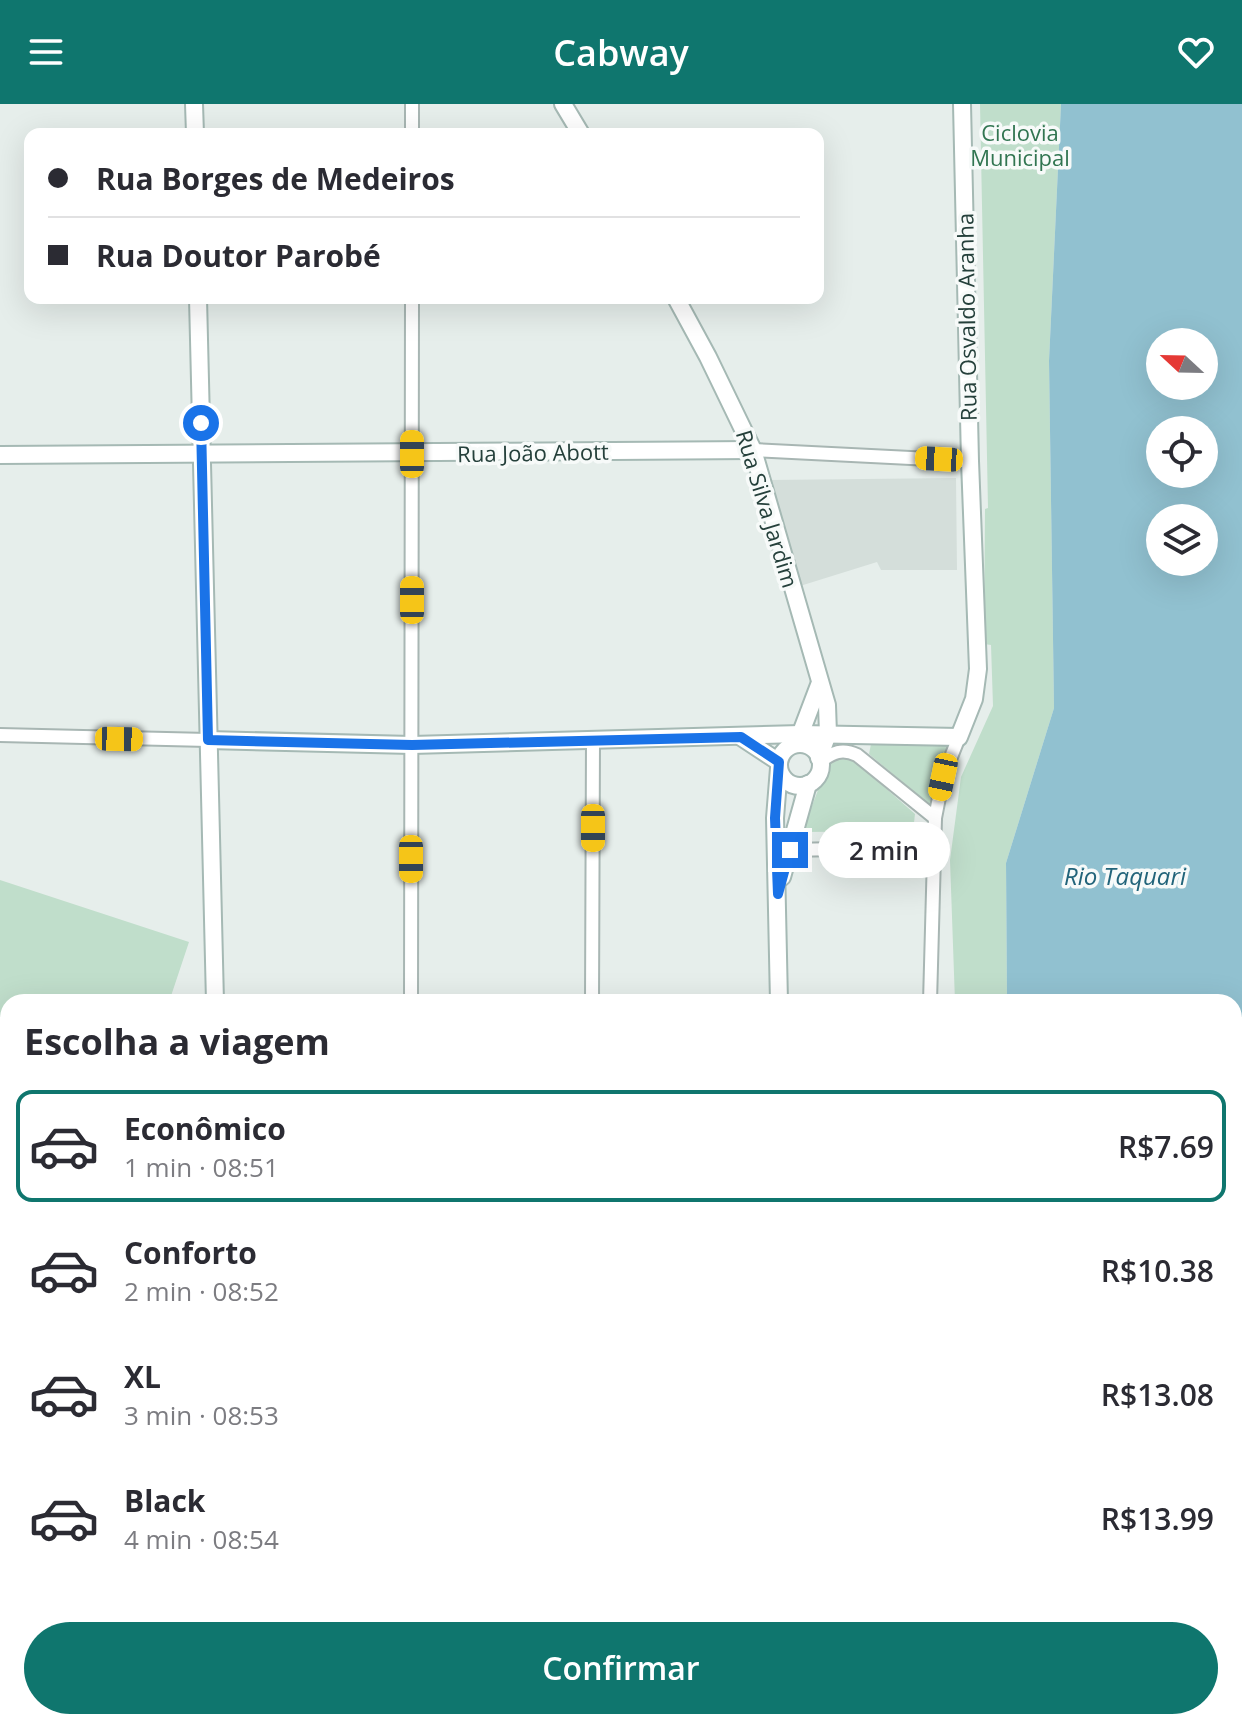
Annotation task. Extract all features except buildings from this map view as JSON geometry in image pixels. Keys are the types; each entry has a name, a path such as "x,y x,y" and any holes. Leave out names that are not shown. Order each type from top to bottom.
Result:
{"main road":[{"path":"194,104 195,128"},
{"name":"Rua Osvaldo Aranha","path":"959,737 972,708 978,669 962,104"},
{"path":"562,107 577,128"},
{"path":"198,304 215,994"},
{"name":"Rua Silva Jardim","path":"679,304 753,450 827,705 828,734 820,760"},
{"name":"Rua João Abott","path":"0,455 753,450"},
{"path":"779,994 775,818 779,765 785,750 798,739 819,685"},
{"path":"208,740 412,745 741,737 798,739 828,734 959,737"},
{"path":"741,737 779,765 790,784 796,786 808,784 818,775 820,760 814,750 798,739"},
{"path":"778,894 808,784"}],"street":[{"path":"412,104 412,128"},
{"path":"411,994 412,304"},
{"name":"Rua João Abott","path":"753,450 970,461"},
{"path":"0,735 208,740"},
{"name":"Rua Osvaldo Aranha","path":"930,994 935,818 943,777 959,737"},
{"path":"592,994 593,741"},
{"path":"820,760 838,751 857,755 935,818"},
{"path":"790,850 933,847"}],"shaded area":[{"path":"956,478 957,570 881,570 877,562 800,586 770,480"}],"green space":[{"name":"Ciclovia Municipal","path":"980,104 1061,104 1049,361 1054,708 1006,863 1007,994 955,994 950,860 961,777 993,706 991,645 984,644 985,509 988,508"},
{"path":"951,742 936,776 930,805 869,754 871,744"},
{"path":"848,755 915,814 913,831 802,832 831,756"},
{"path":"0,880 189,942 172,994 0,994"}],"water":[{"name":"Rio Taquari","path":"1061,104 1242,104 1242,994 1007,994 1006,863 1054,708 1049,361"}],"route":[{"path":"201,423 208,740 412,745 741,737 779,762 775,818 778,894 790,850"}]}
